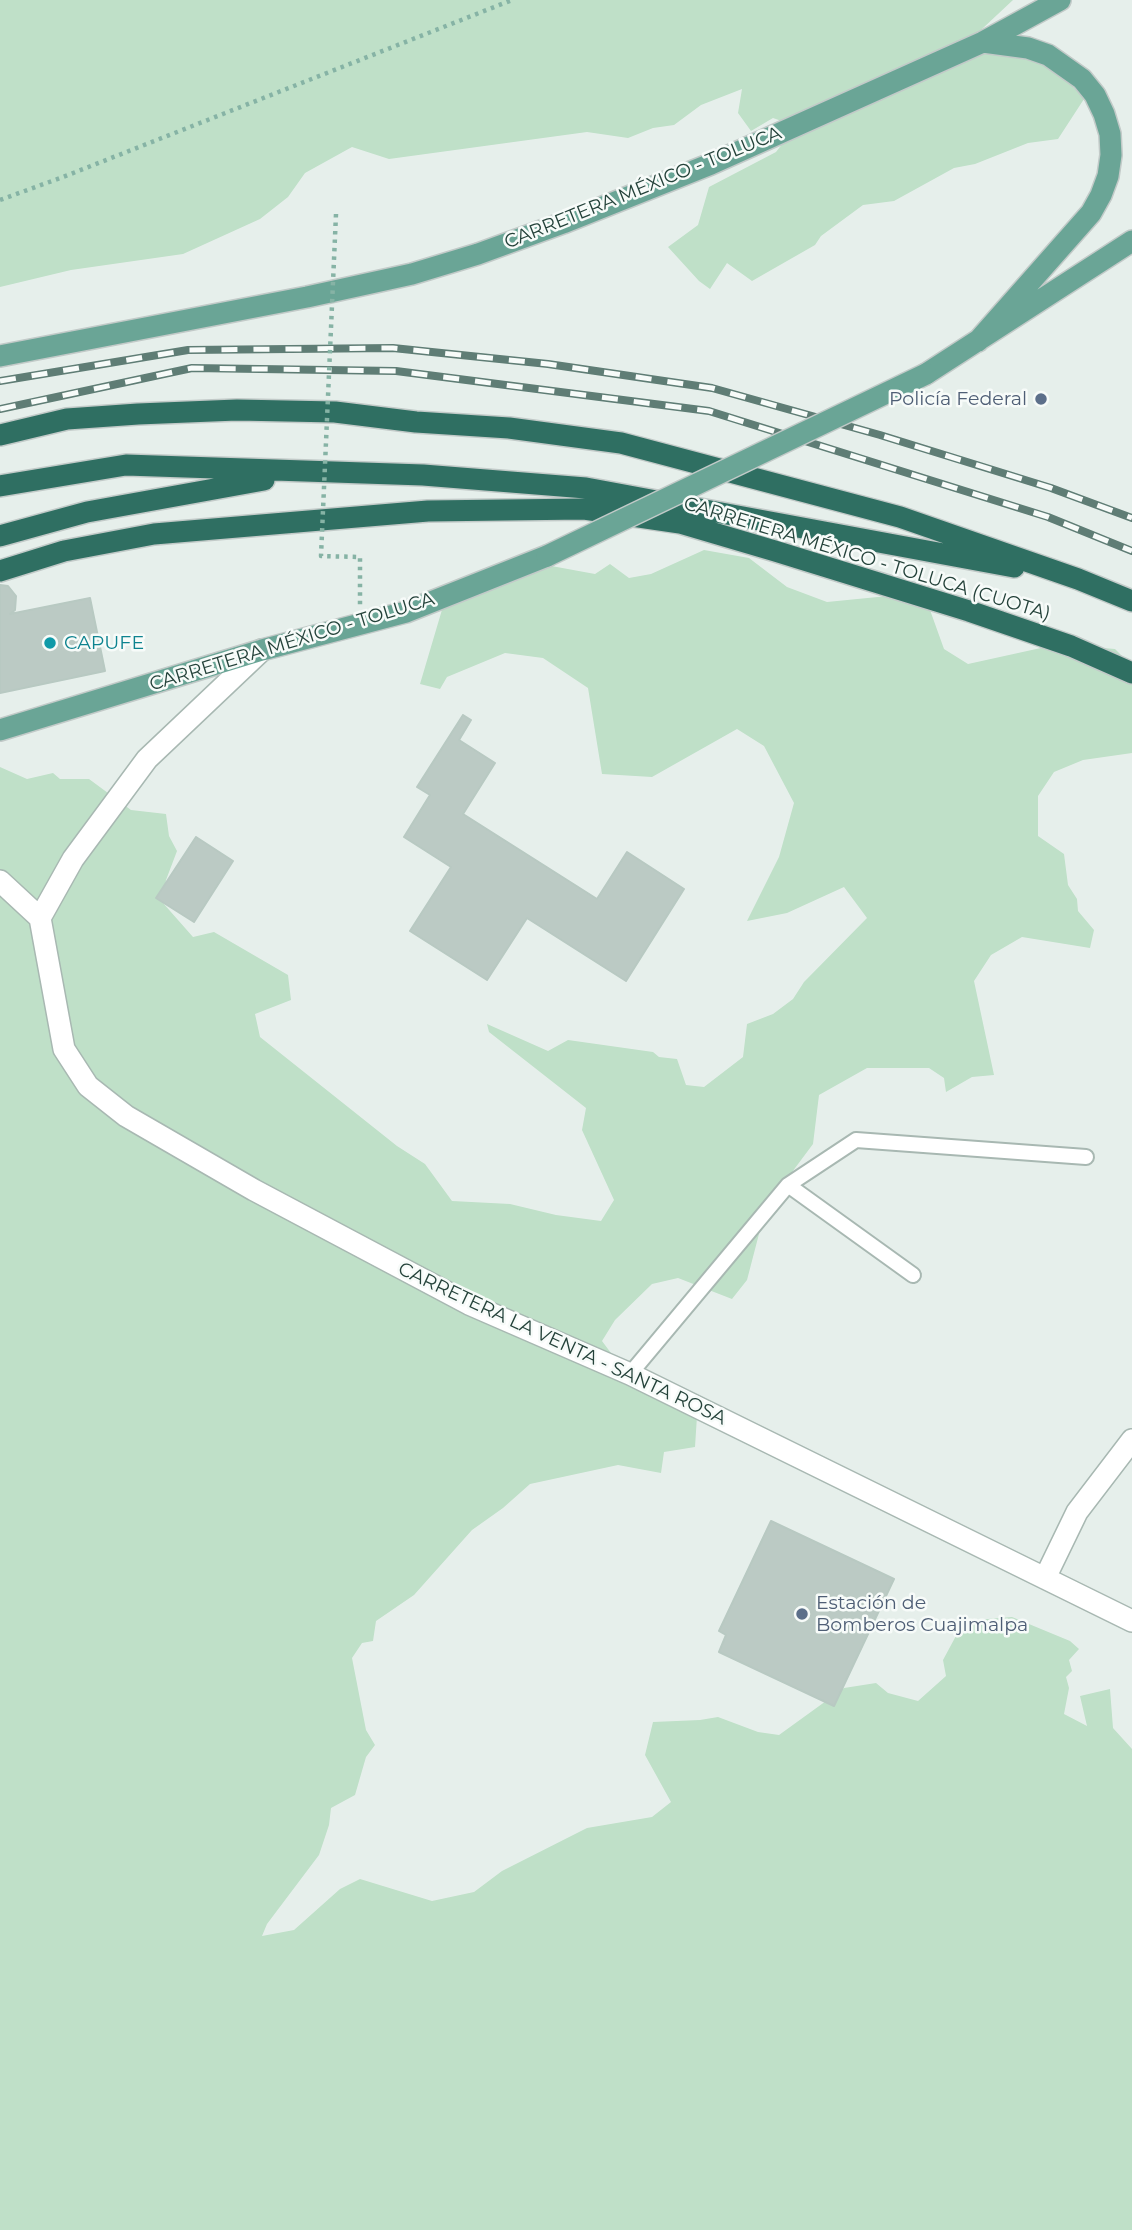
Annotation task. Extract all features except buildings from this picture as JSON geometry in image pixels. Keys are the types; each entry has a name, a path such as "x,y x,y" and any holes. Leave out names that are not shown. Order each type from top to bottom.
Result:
{"highway":[{"path":"0,435 67,419 237,410 335,412 416,422 509,428 621,443 900,517 1132,601"},
{"path":"0,486 127,465 423,475 586,488 1071,577"},
{"path":"0,536 87,512 304,472"},
{"name":"CARRETERA MÉXICO - TOLUCA (CUOTA)","path":"0,571 64,551 155,534 428,511 584,509 680,523 969,611 1071,646 1132,673"}],"main road":[{"name":"CARRETERA MÉXICO - TOLUCA","path":"0,356 307,297 412,274 478,254 711,163 983,41 1060,0"},
{"path":"978,341 1091,213 1108,176 1111,155 1110,134 1104,114 1095,95 1082,79 1048,55 1028,48 983,41"},
{"name":"CARRETERA MÉXICO - TOLUCA","path":"0,730 262,650 406,612 547,556 926,374 1132,241"}],"street":[{"path":"0,881 40,918 73,859 147,759 262,650"},
{"name":"CARRETERA LA VENTA - SANTA ROSA","path":"40,918 64,1049 88,1086 126,1116 254,1189 469,1304 630,1374 1132,1621"},
{"path":"1045,1578 1077,1512 1132,1440"}],"lane":[{"path":"630,1374 788,1185 856,1140 1086,1157"},
{"path":"788,1185 913,1275"}],"path":[{"path":"0,200 512,0"},
{"path":"336,214 321,556 360,557 360,608"}],"green space":[{"path":"0,0 1013,0 982,29 993,50 1046,57 1084,99 1058,139 1028,143 975,164 954,168 894,201 863,205 821,236 815,245 752,281 727,263 710,289 699,281 668,247 698,225 709,187 776,152 796,126 773,118 751,131 738,113 742,89 701,105 674,125 653,128 628,138 587,132 389,159 352,147 305,173 288,197 260,219 183,254 71,270 0,287"},
{"path":"704,550 749,558 787,587 827,602 908,594 930,610 944,649 968,664 1059,644 1115,649 1132,666 1132,753 1083,760 1054,772 1038,796 1038,836 1064,854 1068,885 1077,899 1078,911 1094,930 1090,948 1022,937 991,955 974,981 994,1075 972,1077 946,1092 944,1078 929,1068 867,1068 819,1095 813,1144 766,1207 747,1280 732,1299 678,1278 652,1284 615,1320 602,1341 637,1388 697,1416 695,1447 664,1452 661,1473 618,1465 530,1484 472,1530 414,1595 376,1621 373,1641 362,1643 352,1658 366,1730 375,1745 366,1757 355,1795 331,1808 329,1825 319,1855 267,1924 262,1936 294,1930 340,1889 360,1879 432,1901 474,1892 502,1871 587,1828 652,1817 671,1802 645,1755 653,1722 718,1717 758,1732 779,1735 844,1688 876,1683 888,1693 918,1701 946,1676 943,1660 964,1621 1012,1617 1070,1641 1079,1649 1069,1660 1072,1671 1066,1677 1069,1688 1064,1714 1087,1726 1080,1696 1110,1689 1113,1728 1132,1749 1132,2230 0,2230 0,767 27,779 53,773 60,779 89,779 131,810 166,814 169,836 177,851 166,880 163,903 193,937 214,932 288,975 291,1000 255,1014 260,1037 397,1146 425,1164 452,1201 510,1204 556,1215 601,1221 614,1200 582,1130 586,1108 489,1032 487,1024 548,1051 568,1040 653,1052 659,1057 677,1059 686,1085 704,1087 743,1057 747,1024 773,1014 793,999 804,982 867,918 844,887 787,913 747,921 779,857 794,803 764,746 737,729 652,777 602,774 588,688 543,658 505,653 447,677 440,689 420,684 444,603 546,565 595,574 610,564 629,578 651,574"}],"railway":[{"path":"0,381 188,350 393,348 548,364 712,388 880,435 1051,488 1132,518"},
{"path":"0,409 192,368 396,371 709,411 1048,517 1132,551"}],"place":[{"name":"Policía Federal","path":"1041,399"},
{"name":"CAPUFE","path":"50,643"},
{"name":"Estación de Bomberos Cuajimalpa","path":"802,1614"}]}
